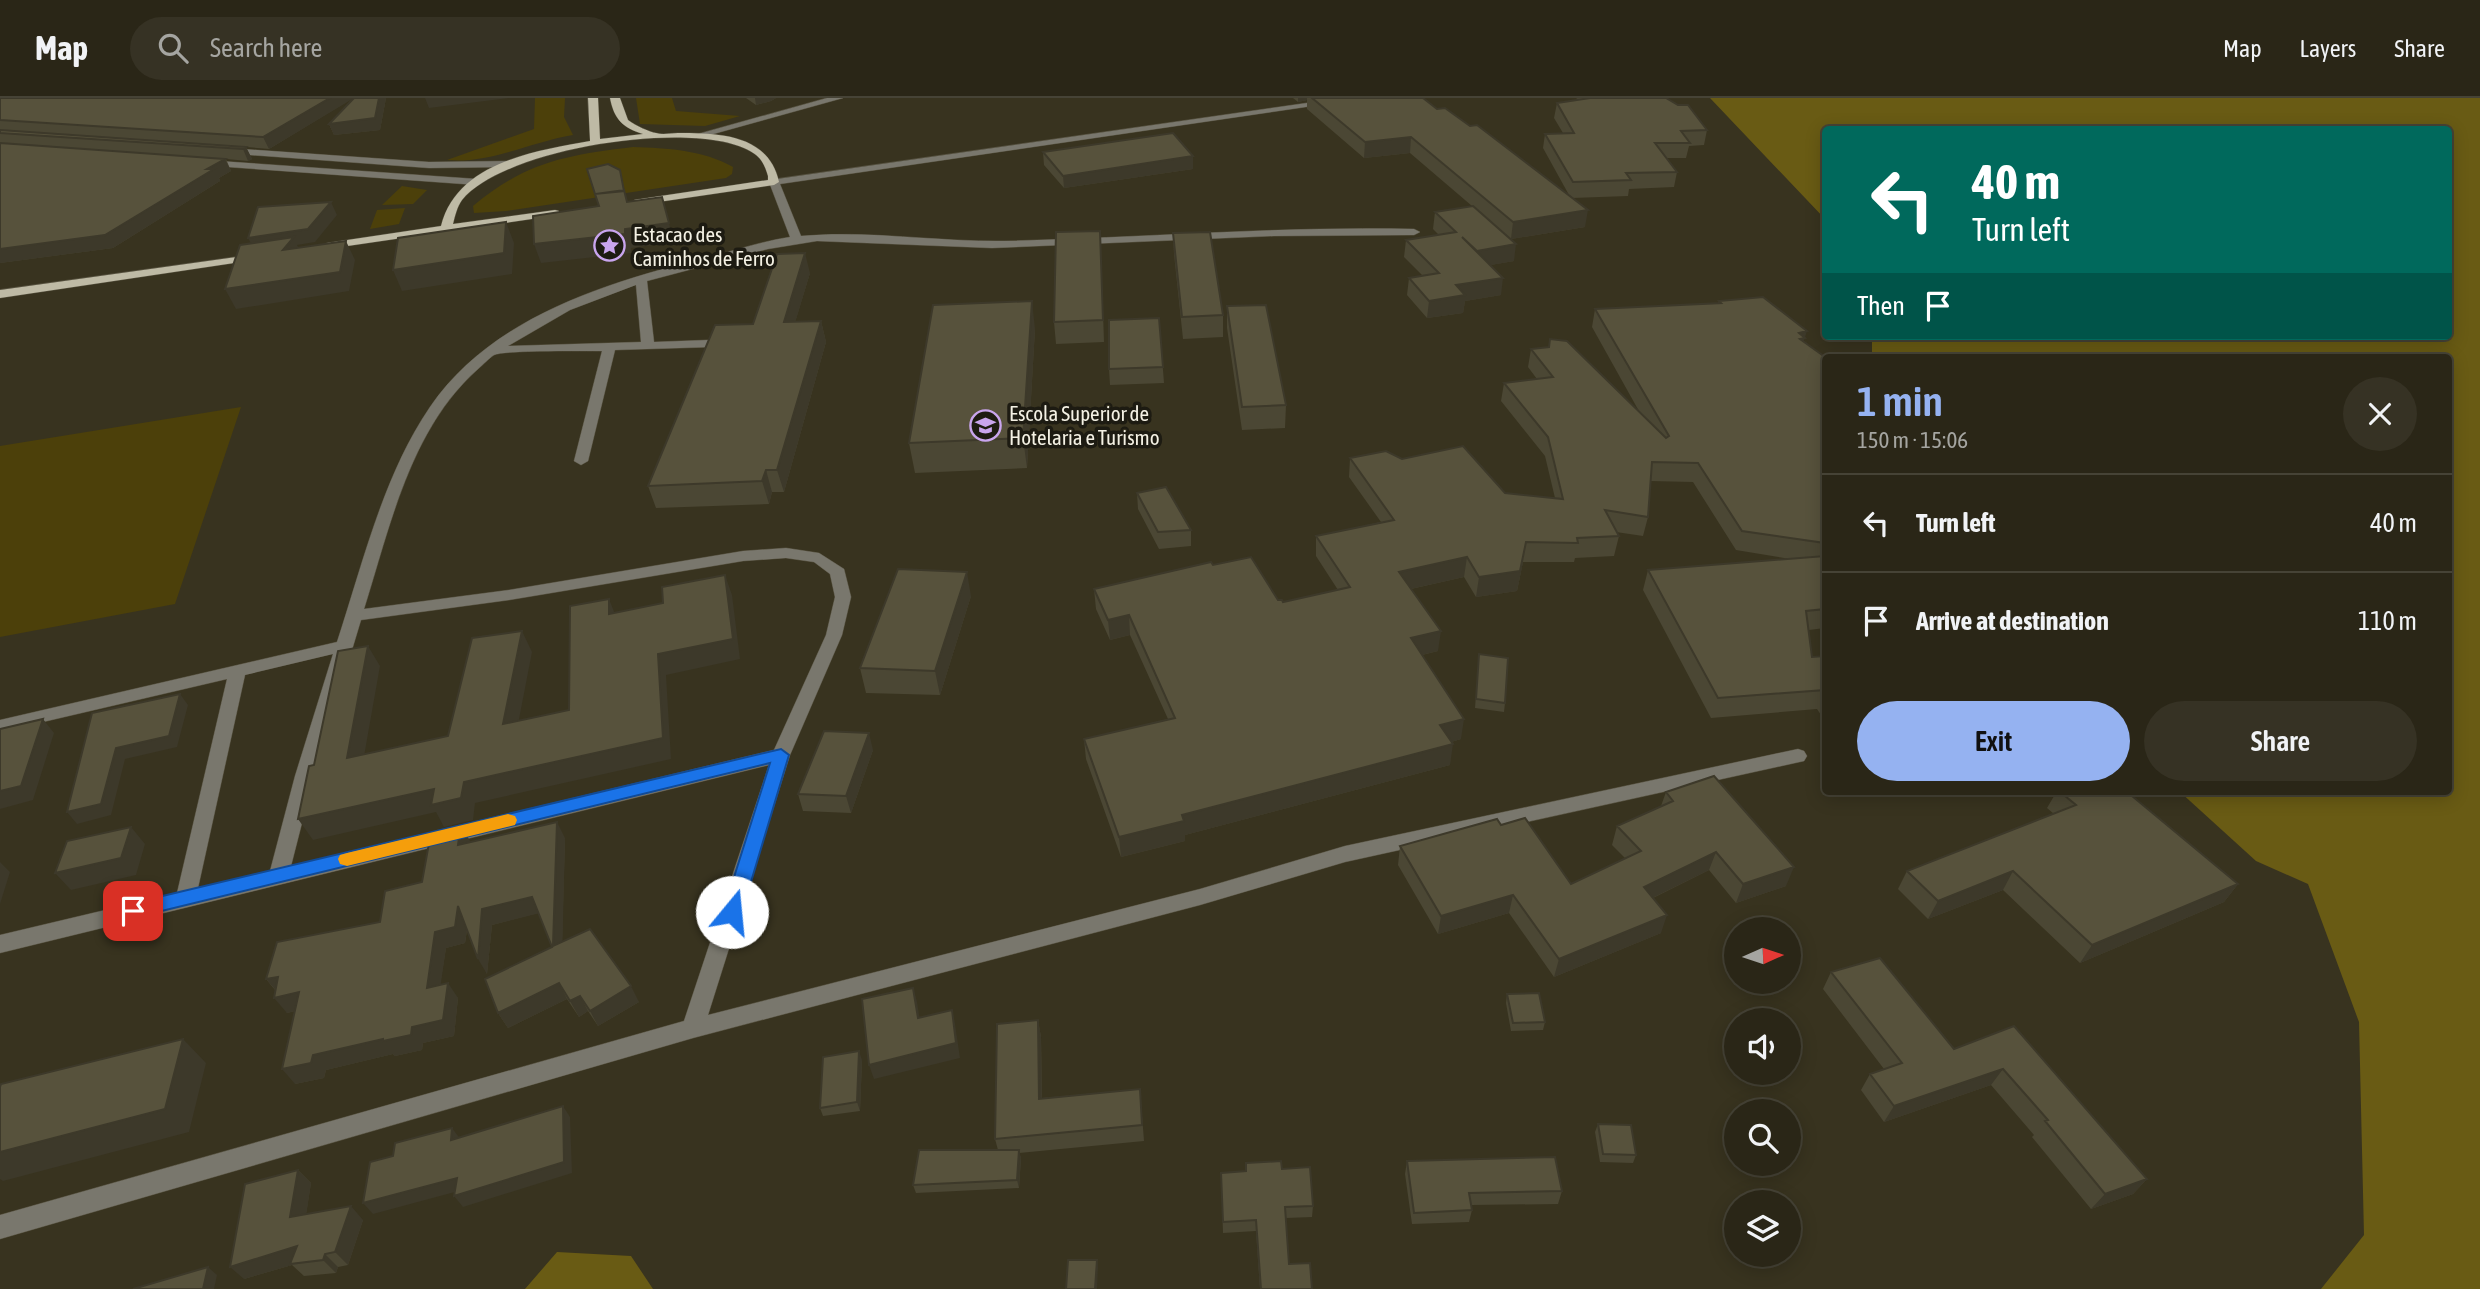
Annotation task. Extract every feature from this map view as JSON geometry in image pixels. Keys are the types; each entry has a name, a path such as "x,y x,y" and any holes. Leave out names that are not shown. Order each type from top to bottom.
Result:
{"main road":[{"path":"593,98 595,142"},
{"path":"615,98 621,122 629,128 661,136"},
{"path":"446,229 450,210 460,196 477,182 509,164 534,155 595,142 661,136 736,140 753,147 769,161 774,182 624,204"},
{"path":"311,249 569,212"},
{"path":"0,295 270,255"}],"street":[{"path":"696,136 838,98"},
{"path":"797,240 774,182 1362,98"},
{"path":"209,150 429,165 509,164"},
{"path":"191,162 477,182"},
{"path":"279,876 296,799 390,502 419,439 439,405 466,375 495,350 555,312 641,278 797,240 876,239 994,244 1347,231 1414,232"},
{"path":"641,278 648,346"},
{"path":"495,350 708,344"},
{"path":"580,461 609,347"},
{"path":"354,616 509,595 743,556 786,553 819,558 838,572 844,597 834,635 781,755 692,1028"},
{"path":"0,726 344,646"},
{"path":"186,897 237,673"},
{"path":"0,944 781,755"},
{"path":"0,1227 692,1028 1199,897 1345,854 1798,756"}],"shaded area":[{"path":"535,98 565,98 564,117 573,135 494,156 447,160 534,129"},
{"path":"636,98 672,98 676,111 740,116 705,126 640,124"},
{"path":"1710,98 2480,98 2480,1289 2321,1289 2364,1235 2359,1022 2308,884 2256,861 2183,795 2452,795 2452,354 1872,354 1872,340 2452,340 2452,126 1822,126 1822,216"},
{"path":"633,147 697,153 733,167 732,174 726,178 506,211 474,213 473,206 492,191 529,170 587,153"},
{"path":"402,186 427,190 413,204 382,205"},
{"path":"405,208 399,224 370,229 377,210"},
{"path":"241,407 175,604 0,637 0,446"},
{"path":"557,1252 631,1256 653,1289 525,1289"}],"building":[{"path":"0,98 330,98 263,137 0,120"},
{"path":"354,98 379,98 375,118 329,124"},
{"path":"1312,98 1423,98 1437,109 1445,108 1470,126 1477,125 1588,210 1513,222 1411,137 1365,142"},
{"path":"1590,98 1666,98 1678,105 1688,105 1707,130 1681,131 1690,143 1655,143 1677,172 1626,173 1631,180 1573,182 1545,134 1574,133 1557,103"},
{"path":"0,130 246,147 243,149 0,133"},
{"path":"1173,133 1193,156 1063,176 1043,152"},
{"path":"0,143 225,159 207,169 214,169 105,235 0,249"},
{"path":"608,164 620,170 624,191 595,194 587,169"},
{"path":"624,190 627,202 662,197 669,223 625,229 625,234 534,244 533,216 599,206 595,194"},
{"path":"331,202 308,229 248,238 258,207"},
{"path":"1473,206 1516,244 1477,251 1462,237 1503,278 1456,285 1465,295 1429,301 1409,278 1439,273 1406,240 1456,232 1435,212"},
{"path":"506,222 504,253 393,270 398,238"},
{"path":"1100,231 1103,320 1054,322 1056,232"},
{"path":"1210,232 1223,315 1182,317 1173,233"},
{"path":"294,237 283,250 346,241 340,272 225,289 240,245"},
{"path":"805,253 784,322 821,321 777,470 766,470 762,481 648,486 715,325 753,324 777,254"},
{"path":"1763,297 1807,331 1799,333 1805,338 1800,339 1822,355 1822,543 1742,531 1698,463 1652,462 1648,517 1605,510 1619,536 1577,538 1578,543 1526,542 1520,571 1479,577 1467,557 1399,572 1441,631 1411,638 1464,719 1440,725 1453,744 1182,815 1184,821 1119,837 1084,739 1175,718 1129,615 1108,620 1094,589 1211,562 1213,565 1251,557 1278,600 1283,602 1350,587 1316,536 1394,520 1350,458 1386,451 1402,459 1463,446 1505,493 1563,499 1548,437 1504,383 1553,377 1531,349 1549,347 1550,339 1567,341 1666,438 1669,436 1595,309 1721,303 1719,301"},
{"path":"1032,301 1023,438 909,443 933,305"},
{"path":"1266,305 1286,405 1242,407 1227,306"},
{"path":"1159,318 1163,367 1109,369 1109,320"},
{"path":"1166,487 1191,530 1158,532 1137,493"},
{"path":"1822,556 1822,609 1806,611 1812,657 1822,656 1822,690 1718,698 1648,570"},
{"path":"898,569 967,572 935,671 860,668"},
{"path":"725,575 733,639 658,654 663,738 464,782 461,798 431,805 434,789 298,819 309,766 314,765 338,651 368,646 347,758 448,736 472,638 522,631 503,724 569,710 570,606 609,599 609,614 663,603 662,587"},
{"path":"1479,654 1508,658 1505,703 1476,699"},
{"path":"180,694 169,736 116,748 101,804 67,812 92,713"},
{"path":"43,719 21,786 0,791 0,729"},
{"path":"824,731 869,733 846,796 798,794"},
{"path":"1714,776 1794,867 1743,884 1716,852 1644,887 1667,915 1559,959 1513,895 1441,916 1400,846 1497,819 1501,825 1525,818 1571,884 1641,851 1617,826 1673,801 1666,792"},
{"path":"2064,795 2131,795 2238,884 2092,945 2013,871 1938,901 1907,871 2076,805"},
{"path":"557,822 553,946 590,929 631,986 590,1011 580,996 570,1001 559,983 498,1013 485,979 552,947 532,897 482,909 478,959 458,906 455,927 435,932 427,988 448,983 443,1020 412,1027 411,1035 313,1055 311,1063 282,1069 299,992 274,998 278,977 266,979 277,942 380,922 385,891 422,882 431,832 461,825 458,845"},
{"path":"131,827 121,858 55,873 67,841"},
{"path":"1880,958 1954,1049 2014,1026 2147,1179 2105,1194 2045,1121 2048,1120 2003,1069 1894,1106 1870,1074 1902,1063 1831,972"},
{"path":"913,988 918,1018 952,1010 956,1043 869,1065 862,999"},
{"path":"1539,993 1545,1022 1513,1023 1507,994"},
{"path":"1038,1020 1039,1099 1140,1089 1142,1125 995,1139 997,1024"},
{"path":"183,1039 165,1109 0,1152 1,1084"},
{"path":"859,1051 857,1102 820,1108 823,1057"},
{"path":"563,1106 564,1162 454,1196 457,1178 363,1203 370,1162 393,1156 395,1143 452,1128 451,1140"},
{"path":"1598,1124 1631,1125 1636,1155 1603,1154"},
{"path":"919,1150 1019,1150 1017,1180 913,1185"},
{"path":"1555,1157 1562,1191 1469,1193 1472,1210 1414,1213 1407,1161"},
{"path":"1281,1161 1282,1169 1310,1167 1313,1206 1285,1207 1289,1264 1310,1263 1312,1289 1261,1289 1256,1220 1223,1222 1221,1173 1246,1171 1246,1163"},
{"path":"298,1170 290,1217 351,1206 335,1252 325,1254 323,1260 290,1264 297,1246 230,1267 245,1184"},
{"path":"1068,1260 1097,1260 1095,1289 1066,1289"},
{"path":"208,1267 203,1289 133,1289"}],"slow traffic":[{"path":"347,859 508,820"}],"place":[{"name":"Estacao des Caminhos de Ferro","path":"610,246"},
{"name":"Escola Superior de Hotelaria e Turismo","path":"986,425"}],"route":[{"path":"133,911 781,755 732,912"}]}
